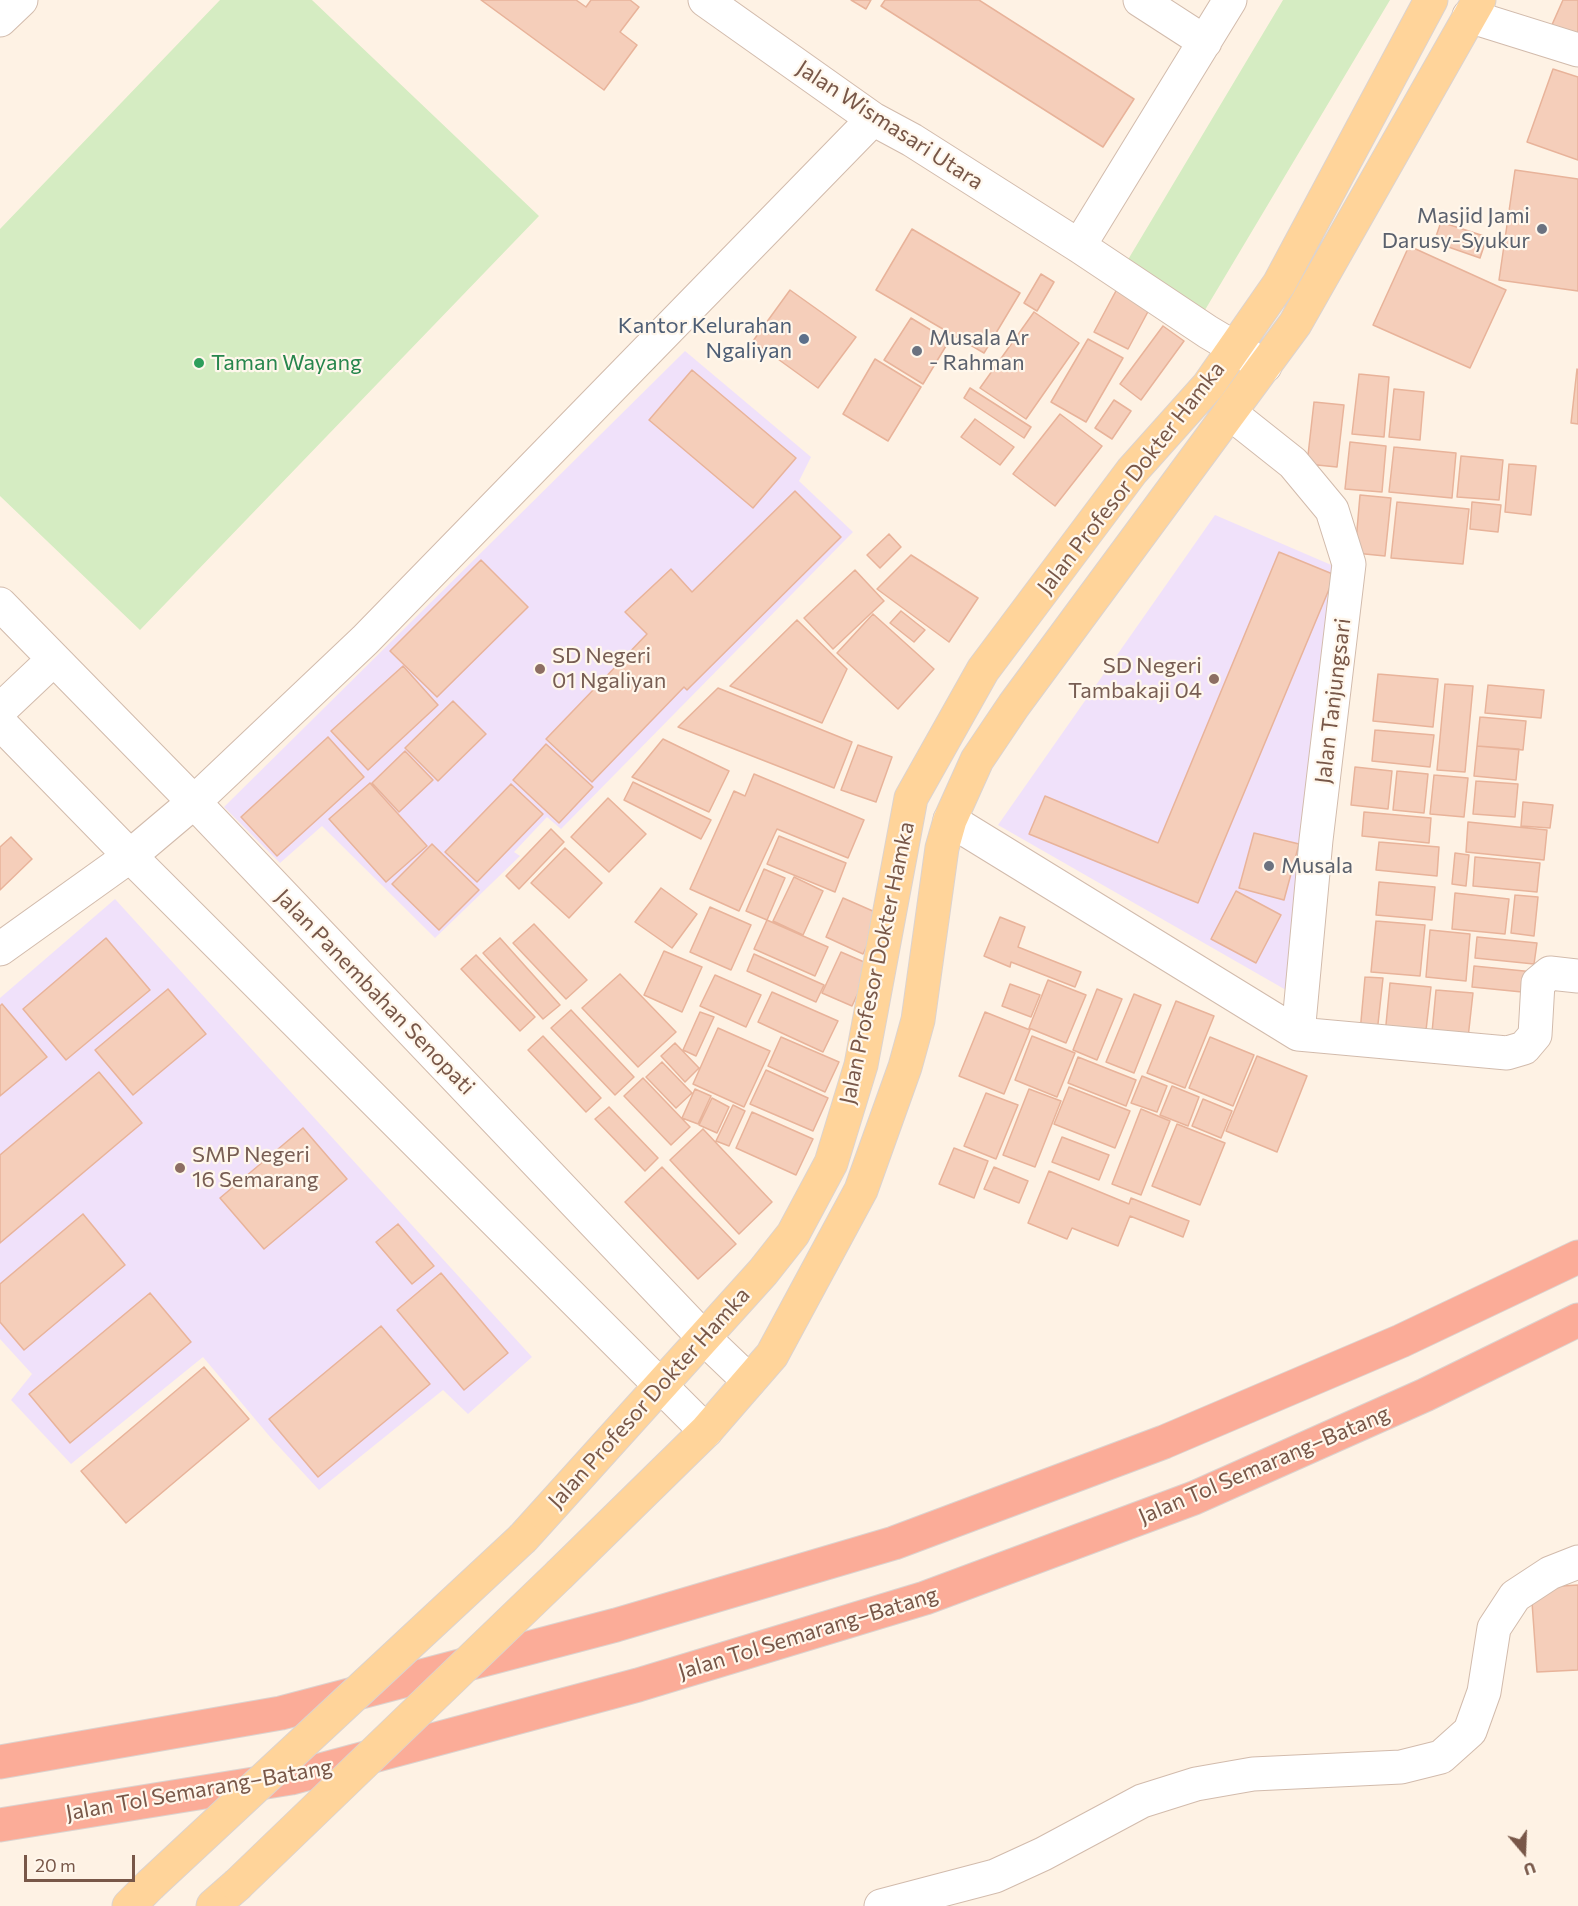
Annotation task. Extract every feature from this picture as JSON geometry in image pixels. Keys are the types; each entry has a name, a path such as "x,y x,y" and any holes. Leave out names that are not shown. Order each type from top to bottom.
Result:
{"highway":[{"path":"0,1762 281,1713 616,1625 894,1543 1164,1442 1401,1341 1578,1257"},
{"name":"Jalan Tol Semarang–Batang","path":"0,1825 291,1778 638,1685 925,1598 1194,1498 1425,1395 1578,1320"}],"main road":[{"name":"Jalan Profesor Dokter Hamka","path":"139,1895 523,1538 763,1272 792,1234 831,1163 861,1065 911,798 983,670 1132,471 1208,386 1279,284 1431,0"},
{"name":"Jalan Profesor Dokter Hamka","path":"225,1895 706,1431 771,1355 861,1190 905,1067 918,1020 942,848 950,820 977,759 1014,705 1295,324 1474,8"}],"street":[{"path":"0,20 21,0"},
{"name":"Jalan Wismasari Utara","path":"705,0 873,119 912,140 1265,366"},
{"path":"1140,0 1205,42"},
{"path":"1079,246 1230,0"},
{"path":"1474,8 1558,45 1578,50"},
{"path":"0,949 130,856 194,802 365,640 873,119"},
{"name":"Jalan Tanjungsari","path":"1230,413 1293,463 1332,510 1349,564 1316,840 1298,1034"},
{"name":"Jalan Panembahan Senopati","path":"0,604 194,802 703,1337 749,1381"},
{"path":"0,710 54,659"},
{"path":"0,723 130,856 706,1431"},
{"path":"950,820 1298,1034 1507,1053 1524,1048 1535,1035 1538,983 1550,973 1578,976"},
{"path":"881,1906 995,1876 1043,1854 1142,1801 1196,1784 1253,1774 1401,1767 1441,1757 1470,1731 1484,1692 1494,1628 1515,1596 1550,1573 1578,1562"}],"shaded area":[{"name":"SD Negeri 01 Ngaliyan","path":"685,351 811,457 799,481 853,532 561,829 547,817 514,852 520,856 435,938 322,826 280,863 224,807"},
{"name":"SD Negeri Tambakaji 04","path":"1215,515 1343,570 1286,990 998,825"},
{"name":"SMP Negeri 16 Semarang","path":"115,899 532,1357 468,1414 443,1390 319,1490 271,1438 203,1357 71,1464 11,1400 32,1374 0,1339 0,998"}],"green space":[{"name":"Taman Wayang","path":"220,0 312,0 539,216 140,630 0,496 0,229"},
{"path":"1283,0 1390,0 1202,315 1123,268"}],"building":[{"path":"481,0 576,0 586,7 591,0 630,0 639,7 620,32 637,45 604,90"},
{"path":"851,0 871,0 866,9"},
{"path":"885,0 979,0 1134,99 1103,147 881,6"},
{"path":"1563,0 1578,0 1578,38 1551,27"},
{"path":"1553,69 1578,77 1578,160 1527,142"},
{"name":"Masjid Jami Darusy-Syukur","path":"1515,170 1578,179 1578,291 1499,280"},
{"path":"1441,222 1487,237 1480,258 1434,242"},
{"path":"912,229 1020,293 984,353 876,290"},
{"path":"1409,246 1506,290 1470,368 1373,325"},
{"path":"1041,274 1054,282 1037,311 1024,303"},
{"path":"1117,289 1151,306 1128,349 1094,332"},
{"name":"Kantor Kelurahan Ngaliyan","path":"790,290 856,337 818,388 753,341"},
{"path":"1034,312 1079,343 1026,419 980,388"},
{"name":"Musala Ar - Rahman","path":"911,318 949,341 923,384 884,360"},
{"path":"1163,326 1184,341 1141,400 1120,384"},
{"path":"1088,339 1123,358 1086,422 1051,402"},
{"path":"875,359 921,387 888,441 843,414"},
{"path":"692,370 796,458 753,508 649,420"},
{"path":"1578,370 1578,424 1571,423"},
{"path":"1359,374 1389,377 1384,437 1352,434"},
{"path":"970,388 1031,427 1024,438 964,398"},
{"path":"1394,389 1424,392 1420,440 1389,437"},
{"path":"1114,400 1131,411 1112,439 1095,428"},
{"path":"1314,402 1344,405 1337,467 1307,464"},
{"path":"1060,414 1102,446 1055,506 1013,474"},
{"path":"975,419 1014,447 1000,465 961,437"},
{"path":"1350,442 1386,446 1382,492 1345,489"},
{"path":"1394,447 1456,453 1452,498 1389,492"},
{"path":"1461,456 1503,460 1499,500 1457,497"},
{"path":"1509,464 1536,466 1531,515 1505,512"},
{"path":"795,491 841,537 687,690 684,687 592,782 546,739 647,634 625,612 671,569 692,592"},
{"path":"1360,495 1391,498 1385,556 1355,553"},
{"path":"1397,502 1469,509 1463,564 1391,558"},
{"path":"1472,502 1501,505 1498,532 1470,529"},
{"path":"889,534 901,547 880,568 867,555"},
{"path":"1279,552 1335,575 1198,903 1029,834 1045,796 1158,843"},
{"path":"911,555 978,598 949,642 877,589"},
{"path":"481,560 528,607 437,697 390,651"},
{"path":"855,570 884,601 833,649 804,618"},
{"path":"901,611 925,630 914,642 890,623"},
{"path":"873,614 934,669 898,709 837,653"},
{"path":"797,620 847,669 822,723 730,686"},
{"path":"403,666 438,705 368,770 331,731"},
{"path":"1378,674 1438,679 1433,727 1373,721"},
{"path":"1445,684 1473,686 1465,772 1437,770"},
{"path":"1488,685 1544,690 1541,718 1485,713"},
{"path":"718,688 852,742 834,788 678,727"},
{"path":"453,701 486,734 438,781 405,748"},
{"path":"1480,717 1526,721 1523,750 1477,746"},
{"path":"1375,730 1434,735 1430,767 1372,761"},
{"path":"328,737 364,777 277,856 241,817"},
{"path":"663,739 729,771 709,812 632,777"},
{"path":"546,744 593,787 559,823 513,780"},
{"path":"858,745 892,757 876,802 841,790"},
{"path":"1477,746 1519,749 1516,780 1474,776"},
{"path":"405,751 433,780 399,812 372,783"},
{"path":"1355,767 1392,771 1388,809 1351,805"},
{"path":"1397,771 1428,774 1424,813 1393,810"},
{"path":"754,774 864,820 848,858 777,829 739,911 690,889 734,791 745,796"},
{"path":"1434,775 1468,778 1464,817 1430,814"},
{"path":"1476,781 1518,784 1515,817 1473,814"},
{"path":"633,782 711,820 701,839 624,800"},
{"path":"370,783 427,846 386,882 329,819"},
{"path":"511,784 543,814 477,882 445,852"},
{"path":"608,798 646,834 609,872 571,837"},
{"path":"1523,802 1553,805 1550,828 1521,826"},
{"path":"1364,812 1431,818 1429,843 1362,836"},
{"path":"1468,822 1547,830 1544,860 1466,852"},
{"path":"551,829 564,842 519,889 506,876"},
{"name":"Musala","path":"1254,833 1299,844 1284,900 1239,888"},
{"path":"779,836 846,863 835,892 767,864"},
{"path":"11,837 32,859 0,890 0,847"},
{"path":"1379,842 1439,847 1437,876 1376,870"},
{"path":"432,844 479,890 439,930 392,884"},
{"path":"565,848 602,883 569,918 531,883"},
{"path":"1455,853 1469,855 1466,886 1452,884"},
{"path":"1475,857 1540,863 1537,892 1473,886"},
{"path":"764,869 785,878 767,920 746,911"},
{"path":"794,877 823,891 803,935 773,921"},
{"path":"1379,882 1435,887 1432,920 1376,915"},
{"path":"661,888 697,914 672,948 635,922"},
{"path":"1236,891 1281,915 1256,963 1211,939"},
{"path":"1455,893 1509,899 1505,934 1452,929"},
{"path":"1515,895 1538,897 1534,936 1511,933"},
{"path":"843,898 882,915 863,954 826,937"},
{"path":"710,907 751,925 731,970 690,952"},
{"path":"1000,917 1025,927 1018,947 1081,972 1075,987 1011,962 1010,967 984,956"},
{"path":"767,920 828,947 815,976 754,949"},
{"path":"1376,921 1425,925 1420,976 1371,972"},
{"path":"534,924 587,980 566,999 513,943"},
{"path":"1430,930 1470,934 1466,981 1426,977"},
{"path":"1477,937 1537,943 1534,964 1475,958"},
{"path":"106,938 150,990 66,1060 23,1009"},
{"path":"500,938 560,1005 543,1019 483,953"},
{"path":"664,951 702,967 682,1012 644,995"},
{"path":"841,952 871,965 852,1006 822,993"},
{"path":"754,954 824,985 816,1002 747,971"},
{"path":"476,955 535,1017 520,1031 461,969"},
{"path":"1474,966 1534,972 1532,993 1472,987"},
{"path":"620,974 676,1032 638,1067 582,1008"},
{"path":"715,975 761,995 746,1027 700,1006"},
{"path":"1365,977 1383,978 1377,1033 1360,1032"},
{"path":"1048,980 1086,995 1066,1043 1029,1028"},
{"path":"1390,983 1431,987 1425,1039 1385,1035"},
{"path":"1010,984 1040,995 1031,1017 1002,1006"},
{"path":"168,989 206,1034 133,1095 95,1050"},
{"path":"1097,989 1122,999 1097,1060 1073,1050"},
{"path":"1436,990 1473,993 1467,1047 1431,1043"},
{"path":"772,992 838,1021 823,1052 758,1022"},
{"path":"1134,994 1161,1005 1134,1073 1106,1062"},
{"path":"1176,1001 1214,1016 1185,1088 1147,1073"},
{"path":"2,1004 47,1057 0,1096 0,1006"},
{"path":"571,1010 634,1077 615,1095 551,1028"},
{"path":"700,1012 714,1017 696,1056 683,1050"},
{"path":"985,1012 1030,1030 1004,1094 959,1076"},
{"path":"718,1028 770,1051 744,1107 693,1084"},
{"path":"543,1036 601,1098 586,1112 528,1050"},
{"path":"1032,1036 1075,1053 1057,1097 1015,1080"},
{"path":"781,1037 839,1062 825,1092 768,1066"},
{"path":"1210,1037 1254,1055 1233,1106 1189,1088"},
{"path":"675,1043 699,1068 685,1082 661,1056"},
{"path":"1257,1056 1307,1076 1277,1152 1226,1131"},
{"path":"1078,1057 1136,1080 1126,1106 1068,1083"},
{"path":"662,1062 692,1093 676,1108 646,1077"},
{"path":"766,1070 828,1098 813,1131 750,1104"},
{"path":"99,1072 142,1123 0,1243 0,1155"},
{"path":"1142,1076 1167,1086 1157,1112 1131,1103"},
{"path":"643,1078 690,1127 671,1145 624,1096"},
{"path":"1172,1086 1199,1097 1188,1126 1160,1115"},
{"path":"1069,1087 1130,1111 1115,1148 1054,1124"},
{"path":"695,1089 711,1096 698,1124 682,1118"},
{"path":"1029,1089 1061,1101 1035,1167 1003,1155"},
{"path":"986,1093 1018,1105 996,1159 964,1146"},
{"path":"712,1098 729,1107 717,1133 699,1125"},
{"path":"1203,1099 1232,1111 1221,1138 1192,1126"},
{"path":"733,1105 745,1111 729,1146 716,1141"},
{"path":"609,1107 658,1158 645,1171 595,1119"},
{"path":"1141,1109 1170,1121 1141,1195 1112,1184"},
{"path":"752,1112 813,1139 796,1175 736,1148"},
{"path":"1177,1124 1225,1143 1200,1205 1152,1186"},
{"path":"303,1128 347,1179 264,1249 220,1198"},
{"path":"703,1129 772,1202 739,1234 670,1160"},
{"path":"1062,1137 1109,1155 1099,1180 1052,1162"},
{"path":"954,1148 988,1161 974,1198 939,1184"},
{"path":"662,1167 736,1244 698,1279 625,1202"},
{"path":"994,1167 1028,1181 1019,1203 984,1189"},
{"path":"1049,1171 1129,1204 1131,1198 1189,1221 1183,1237 1130,1216 1118,1246 1072,1228 1067,1239 1028,1223"},
{"path":"83,1214 125,1265 24,1350 0,1322 0,1284"},
{"path":"398,1224 434,1266 412,1284 376,1242"},
{"path":"441,1273 508,1353 464,1390 397,1310"},
{"path":"150,1293 191,1342 70,1443 29,1394"},
{"path":"381,1326 430,1384 318,1477 269,1419"},
{"path":"204,1367 249,1419 126,1523 81,1471"},
{"path":"1578,1585 1578,1670 1537,1672 1531,1588"}],"place":[{"name":"Masjid Jami Darusy-Syukur","path":"1542,229"},
{"name":"Kantor Kelurahan Ngaliyan","path":"804,339"},
{"name":"Musala Ar - Rahman","path":"917,351"},
{"name":"Taman Wayang","path":"199,363"},
{"name":"SD Negeri 01 Ngaliyan","path":"540,669"},
{"name":"SD Negeri Tambakaji 04","path":"1214,679"},
{"name":"Musala","path":"1269,866"},
{"name":"SMP Negeri 16 Semarang","path":"180,1168"}]}
